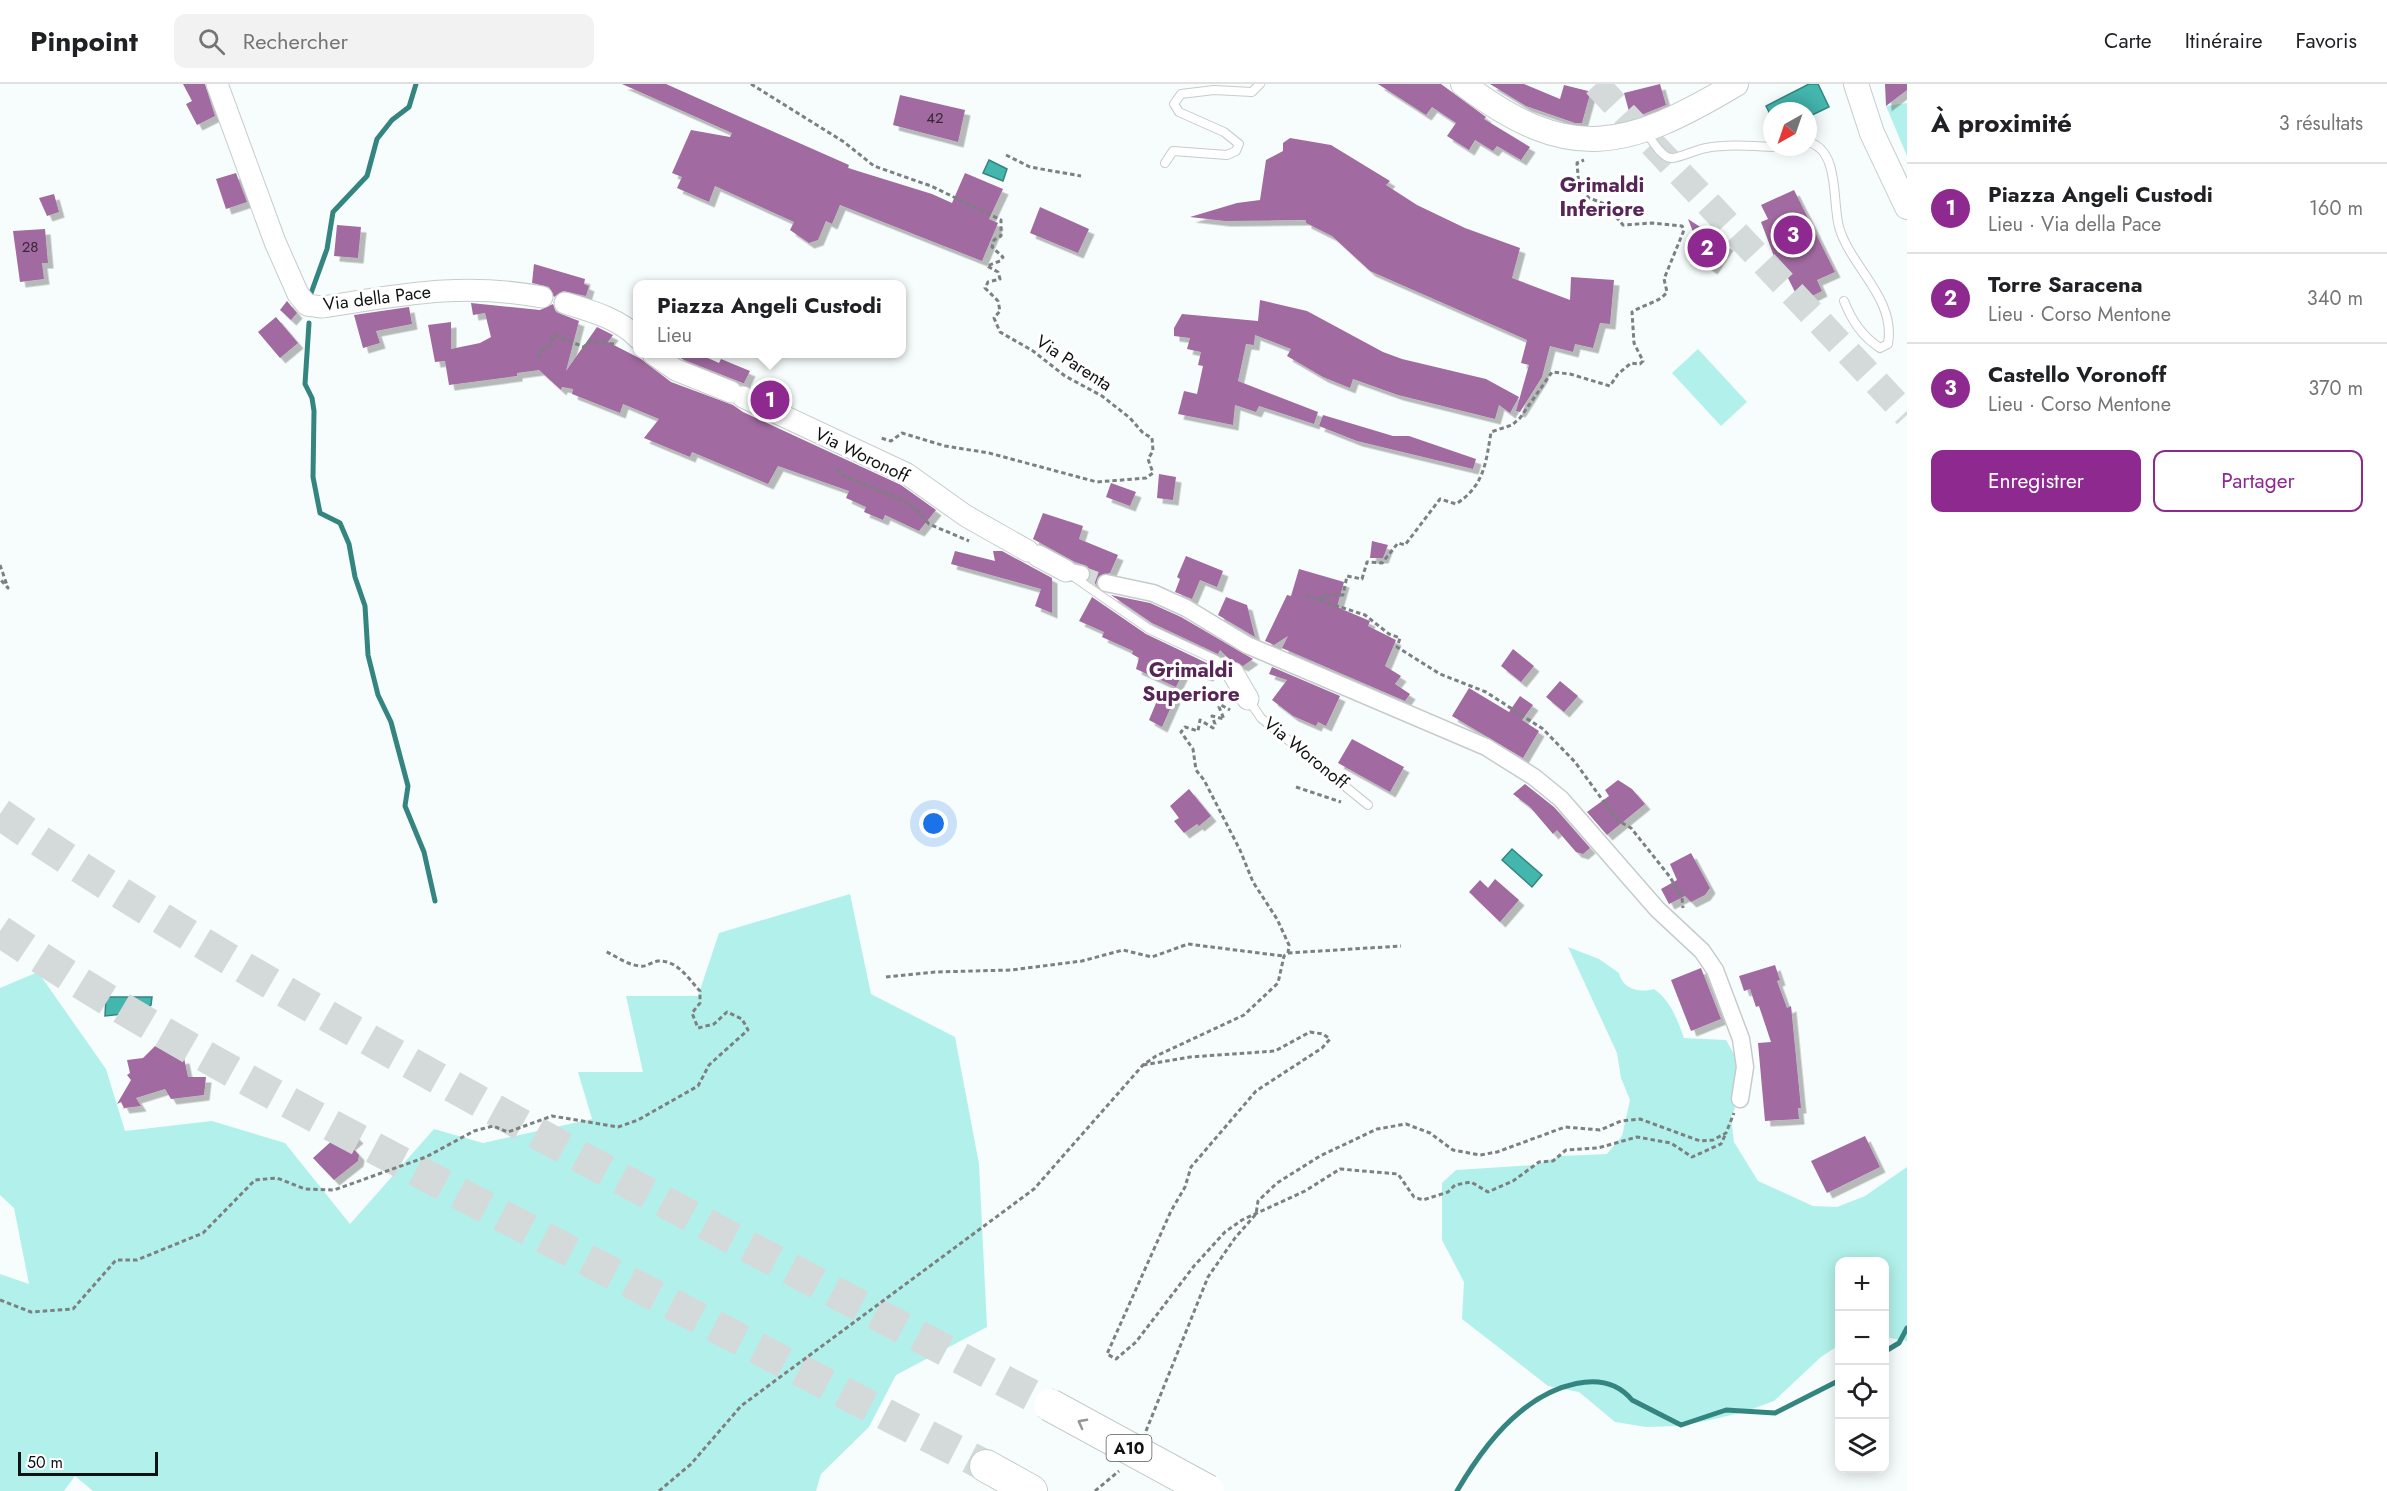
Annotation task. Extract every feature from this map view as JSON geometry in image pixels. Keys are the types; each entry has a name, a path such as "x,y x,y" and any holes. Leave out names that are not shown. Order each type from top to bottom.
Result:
{"highway":[{"name":"A10","path":"1050,1406 1208,1491"},
{"path":"986,1467 1031,1491"}],"main road":[{"path":"1463,84 1523,123 1566,137 1597,139 1646,131 1677,118 1736,84"},
{"path":"1856,84 1872,133 1907,207"}],"street":[{"name":"Via della Pace","path":"217,84 275,242 298,294 307,304 322,308 448,289 506,291 542,297"},
{"path":"565,303 596,312 618,323 630,342"},
{"name":"Via Woronoff","path":"659,358 676,370 737,395 907,474 996,535 1074,573"},
{"path":"1106,583 1152,593 1178,605 1247,645 1486,747 1534,777 1561,799 1658,909 1702,951 1715,970 1741,1039 1745,1067 1740,1099"},
{"name":"Via Woronoff","path":"1233,673 1248,699"}],"lane":[{"path":"1165,163 1173,151 1227,155 1236,151 1239,144 1224,132 1179,111 1174,104 1181,94 1214,90 1252,92 1260,84"},
{"path":"1646,131 1658,148 1668,158 1674,159 1686,152 1708,147 1763,147"},
{"path":"1817,145 1828,155 1840,229 1878,294 1891,329 1888,344 1880,348 1866,338 1851,318 1844,301"},
{"name":"Via Woronoff","path":"1074,573 1149,629 1216,660 1233,673"},
{"name":"Via Woronoff","path":"1248,699 1261,718 1368,805"}],"path":[{"name":"Via Parenta","path":"751,84 844,142 874,166 931,186 1001,220 1001,236 994,240 992,247 1003,257 1000,261 987,266 998,272 1000,279 988,282 986,288 998,301 1000,311 994,318 1000,332 1033,351 1065,376 1102,396 1130,418 1143,433 1152,438 1153,451 1148,459 1153,472 1146,478 1097,482 902,433 891,441 873,436"},
{"path":"1321,600 1323,595 1343,595 1347,576 1362,579 1367,562 1382,563 1391,548 1398,543 1405,545 1440,499 1456,504 1469,495 1484,472 1491,432 1512,425 1520,418 1552,372 1570,374 1610,386 1618,374 1630,363 1640,364 1643,361 1634,343 1632,312 1642,305 1661,299 1667,292 1664,279 1684,230 1682,226 1652,223 1623,225 1605,204 1589,198 1579,187 1577,163 1588,159 1597,139"},
{"path":"1006,155 1030,167 1081,176"},
{"path":"538,358 542,350 550,346 554,335 584,347 590,340 630,342"},
{"path":"838,469 840,474 904,501 916,509 929,524 958,539 979,544 993,540 996,535"},
{"path":"0,565 8,588 0,579"},
{"path":"1248,699 1239,696 1234,690 1229,691 1228,699 1232,710 1224,705 1219,707 1224,719 1212,716 1215,724 1213,728 1200,720 1198,731 1185,727 1181,732 1193,748 1196,770 1204,780 1240,850 1253,882 1277,919 1289,945 1288,953"},
{"name":"Via Woronoff","path":"1296,787 1363,809 1368,805"},
{"path":"886,977 935,972 1011,970 1082,961 1123,950 1152,957 1188,944 1284,956"},
{"path":"659,1491 691,1464 741,1406 1035,1190 1143,1065 1156,1056 1244,1015 1278,983 1284,956 1288,953 1401,946"},
{"path":"0,1300 31,1312 73,1309 116,1260 136,1260 203,1233 255,1180 277,1178 305,1189 334,1190 426,1156 474,1131 493,1126 508,1132 552,1116 618,1127 657,1111 698,1086 709,1065 748,1030 742,1019 727,1012 714,1024 698,1028 692,1013 700,1003 700,991 678,966 665,961 654,962 644,967 631,964 604,951"},
{"path":"1143,1065 1190,1057 1275,1051 1310,1032 1323,1034 1330,1039 1322,1048 1257,1091 1191,1167 1185,1186 1171,1211 1107,1354 1116,1359 1136,1342 1194,1266 1225,1232 1242,1220 1305,1191 1340,1169 1398,1174 1414,1197 1423,1200 1448,1192 1455,1185 1471,1182 1488,1192 1513,1181 1539,1162 1553,1161 1566,1150 1598,1148 1637,1137 1671,1143 1692,1157 1721,1144 1740,1099"},
{"path":"1141,1440 1208,1277 1235,1238 1256,1214 1258,1201 1277,1183 1320,1156 1377,1129 1406,1124 1430,1133 1453,1149 1480,1155 1497,1152 1565,1127 1600,1130 1621,1121 1641,1119 1700,1141 1713,1140 1726,1133"},
{"path":"1095,1491 1124,1465"}],"shaded area":[{"path":"1809,84 1818,84 1829,107 1817,113 1817,102 1774,102"},
{"path":"1907,103 1907,156 1886,106"},
{"path":"989,160 1007,169 1003,181 983,173"},
{"path":"1698,349 1747,402 1721,426 1672,373"},
{"path":"1512,849 1542,875 1532,887 1502,860"},
{"path":"850,894 871,994 955,1037 979,1164 987,1327 896,1375 869,1427 821,1474 816,1491 93,1491 75,1476 64,1491 0,1491 0,1274 29,1284 14,1208 0,1195 0,988 38,972 106,1069 125,1131 212,1121 285,1143 350,1224 434,1129 483,1143 592,1119 578,1072 643,1072 626,996 698,996 719,933"},
{"path":"1568,947 1599,959 1619,973 1628,987 1643,991 1654,989 1669,1005 1684,1038 1726,1040 1738,1061 1732,1098 1735,1108 1731,1117 1734,1142 1758,1181 1813,1206 1837,1207 1865,1196 1907,1167 1907,1341 1889,1338 1889,1257 1835,1257 1835,1348 1821,1357 1774,1401 1744,1412 1710,1420 1679,1426 1646,1427 1615,1422 1579,1392 1548,1386 1462,1319 1464,1282 1442,1240 1442,1183 1456,1170 1535,1165 1561,1156 1607,1154 1622,1136 1630,1100 1621,1078 1617,1053"},
{"path":"106,997 152,997 151,1005 142,1012 105,1016"}],"building":[{"path":"183,84 205,84 215,116 197,125 186,104 192,101"},
{"path":"622,84 666,84 849,165 848,168 932,194 952,203 965,173 1003,189 989,219 998,223 982,261 840,205 832,224 826,221 818,240 809,243 790,230 794,222 715,186 709,202 677,188 682,177 672,173 691,130 730,137 732,133"},
{"path":"1378,84 1441,84 1486,117 1484,119 1530,147 1521,160 1497,146 1493,151 1475,140 1469,150 1447,136 1456,123 1432,107 1426,115"},
{"path":"1490,84 1524,84 1560,99 1564,85 1588,91 1590,94 1582,123 1575,123 1526,106"},
{"path":"1660,84 1666,105 1631,119 1624,93"},
{"path":"1885,84 1907,84 1907,90 1886,106"},
{"path":"900,95 965,110 958,142 893,125"},
{"path":"1290,138 1331,145 1390,181 1386,185 1417,205 1465,228 1520,248 1512,278 1570,300 1571,277 1614,280 1610,324 1600,323 1593,348 1575,344 1573,352 1550,346 1542,377 1520,412 1516,411 1529,365 1521,363 1527,340 1370,271 1332,236 1306,223 1306,220 1225,221 1190,217 1237,203 1260,200 1266,160 1283,151 1283,143"},
{"path":"236,173 247,202 226,209 216,179"},
{"path":"1794,190 1835,272 1817,280 1822,291 1800,302 1784,270 1780,272 1761,222 1768,219 1761,205"},
{"path":"54,194 59,212 47,216 39,198"},
{"path":"1040,207 1089,229 1078,253 1030,233"},
{"path":"1688,219 1728,245 1712,269 1686,251 1695,237"},
{"path":"337,225 361,227 358,258 334,256"},
{"path":"45,229 48,263 42,263 44,279 20,282 13,231"},
{"path":"534,264 585,279 584,284 589,286 586,296 563,291 554,297 549,287 532,283"},
{"path":"1260,300 1307,311 1383,352 1402,359 1486,379 1519,397 1510,413 1499,405 1495,419 1398,395 1353,379 1350,388 1323,377 1287,356 1291,349 1255,335 1254,345 1246,344 1238,381 1318,412 1314,424 1259,406 1256,412 1235,405 1233,425 1178,414 1184,391 1197,394 1203,366 1198,365 1201,352 1187,349 1190,338 1174,336 1174,328 1182,314 1258,321"},
{"path":"287,301 297,313 291,320 280,310"},
{"path":"471,303 540,310 553,304 556,312 579,321 566,371 597,327 613,335 608,342 633,355 633,358 641,359 671,382 733,405 743,412 901,485 936,510 919,531 885,515 883,520 864,512 866,507 846,498 849,491 778,466 768,484 692,452 690,457 644,438 659,419 623,404 620,413 572,394 573,389 562,387 561,390 539,370 517,373 517,376 449,385 445,361 435,362 428,325 451,322 451,349 480,343 491,337 485,313 473,315"},
{"path":"409,307 412,324 376,331 380,343 363,348 354,315"},
{"path":"276,317 298,343 280,358 258,332"},
{"path":"708,358 719,363 721,359 750,371 744,383 748,385 682,359"},
{"path":"1323,415 1393,436 1409,436 1476,459 1473,469 1357,441 1319,426"},
{"path":"1159,474 1176,477 1173,500 1157,498"},
{"path":"1111,483 1136,492 1130,506 1106,497"},
{"path":"1043,513 1083,526 1079,539 1118,555 1110,573 1099,576 1096,584 1089,580 1091,571 1087,566 1033,539"},
{"path":"1372,541 1388,545 1383,558 1370,558"},
{"path":"955,551 995,561 993,551 1002,551 1052,578 1052,613 1035,606 1041,589 951,564"},
{"path":"1186,556 1223,571 1217,587 1200,580 1192,599 1175,592 1180,579 1177,577"},
{"path":"1299,569 1344,582 1337,607 1370,621 1368,626 1396,640 1385,666 1401,676 1395,684 1410,694 1405,701 1282,648 1288,636 1274,645 1265,641 1287,595 1291,596"},
{"path":"1111,595 1150,603 1181,617 1253,659 1243,666 1231,661 1220,650 1218,654 1152,623"},
{"path":"1092,597 1146,634 1213,666 1208,676 1185,669 1176,687 1136,669 1139,658 1132,654 1133,651 1102,637 1104,632 1079,621"},
{"path":"1226,597 1247,605 1255,637 1218,615"},
{"path":"1513,649 1534,666 1521,682 1501,666"},
{"path":"1272,667 1340,696 1326,726 1318,722 1316,726 1293,716 1272,700 1287,680 1269,674"},
{"path":"1560,681 1578,696 1564,712 1546,697"},
{"path":"1469,688 1509,712 1520,696 1533,705 1522,720 1539,731 1523,758 1452,716"},
{"path":"1161,691 1175,698 1162,727 1149,720"},
{"path":"1352,739 1404,767 1390,792 1338,763"},
{"path":"1618,780 1632,789 1645,804 1607,835 1587,812 1609,796 1605,790"},
{"path":"1525,784 1554,807 1590,848 1583,854 1576,852 1557,830 1553,834 1530,807 1513,794"},
{"path":"1189,789 1211,816 1199,826 1197,824 1184,833 1174,821 1179,818 1170,806"},
{"path":"1691,853 1710,888 1705,895 1691,902 1685,896 1669,904 1661,889 1677,880 1670,864"},
{"path":"1495,879 1519,900 1500,922 1469,892 1480,880 1488,888"},
{"path":"1775,965 1780,980 1777,981 1787,1008 1791,1006 1801,1108 1798,1108 1799,1119 1765,1121 1758,1043 1771,1042 1759,1006 1756,1007 1750,989 1744,991 1739,976"},
{"path":"1701,968 1721,1019 1691,1031 1671,980"},
{"path":"155,1046 175,1047 178,1059 184,1058 188,1077 206,1077 204,1095 171,1099 165,1089 136,1098 141,1106 124,1108 121,1102 117,1104 131,1080 127,1075 130,1073 127,1060 143,1058"},
{"path":"347,1127 358,1138 350,1145 359,1155 358,1161 334,1180 313,1158"},
{"path":"1865,1136 1880,1167 1827,1193 1811,1161"}],"waterway":[{"path":"310,296 327,249 333,212 367,176 377,139 392,120 409,107 416,84"},
{"path":"309,323 305,384 312,398 314,411 313,477 320,513 340,523 349,544 355,577 365,606 368,655 378,695 391,722 408,786 405,806 424,852 435,901"},
{"path":"1889,1349 1899,1343 1907,1328"},
{"path":"1457,1491 1485,1448 1511,1420 1532,1403 1561,1388 1592,1382 1606,1384 1620,1389 1632,1400 1681,1425 1726,1410 1775,1413 1835,1383"}],"tunnel":[{"path":"1596,84 1907,415"},
{"path":"1081,574 1106,583"},
{"path":"0,814 48,847 196,939 398,1056 641,1190 1050,1405"},
{"path":"0,931 167,1035 282,1099 521,1226 986,1466"}],"place":[{"name":"Castello Voronoff","path":"1793,235"},
{"name":"Torre Saracena","path":"1707,248"},
{"name":"Piazza Angeli Custodi","path":"770,400"}],"district":[{"name":"Grimaldi Inferiore","path":"1602,197"},
{"name":"Grimaldi Superiore","path":"1191,682"}]}
